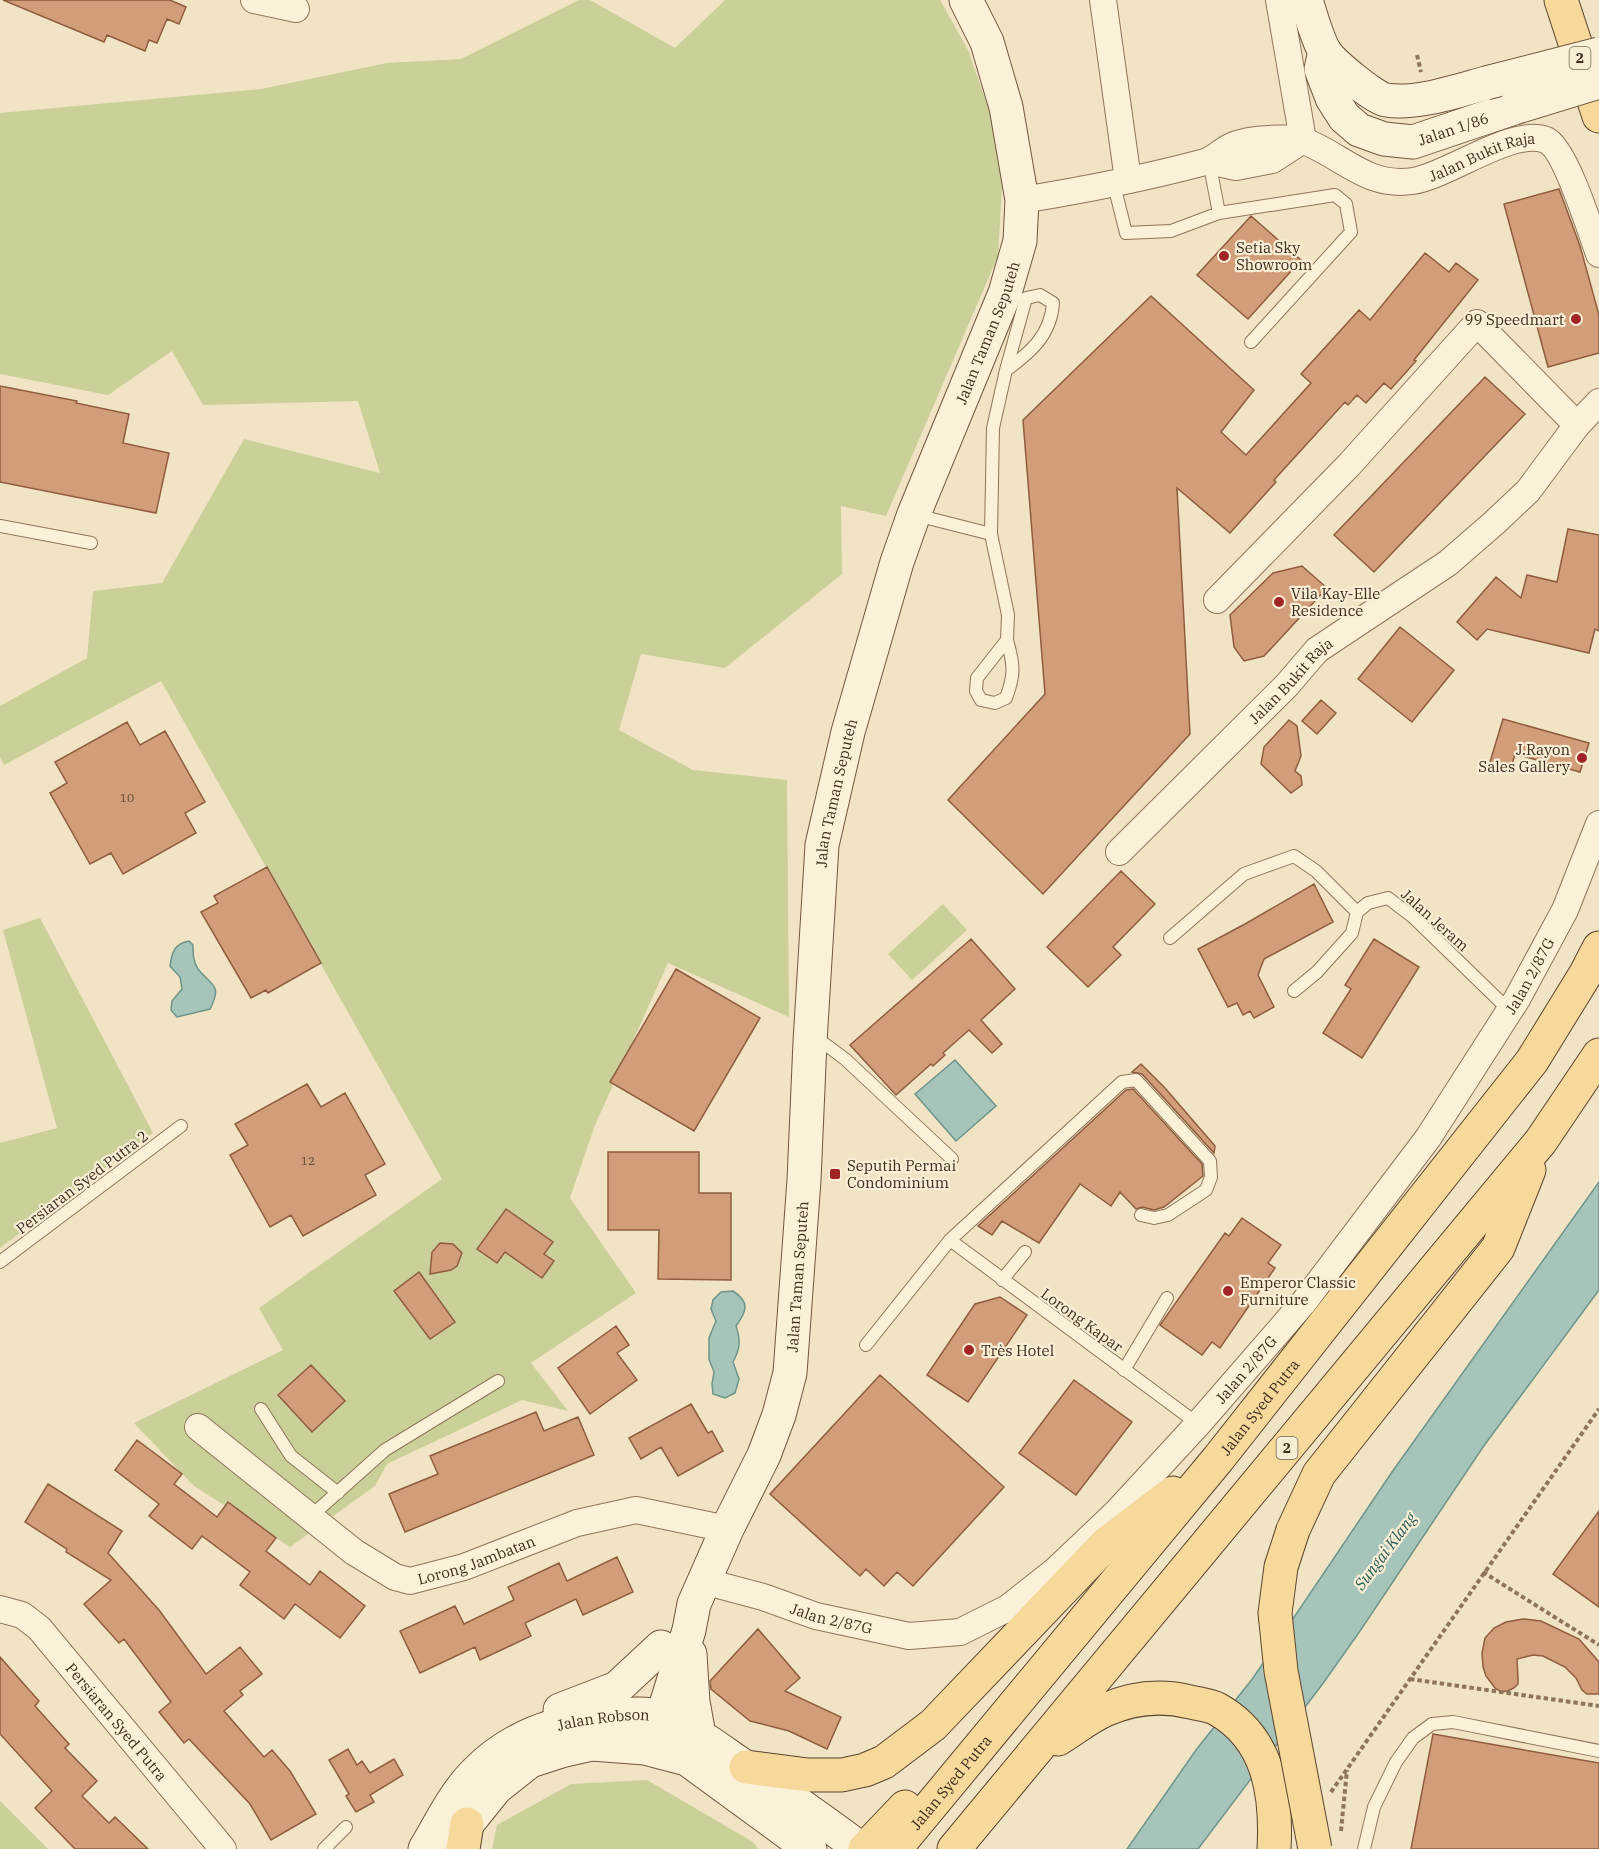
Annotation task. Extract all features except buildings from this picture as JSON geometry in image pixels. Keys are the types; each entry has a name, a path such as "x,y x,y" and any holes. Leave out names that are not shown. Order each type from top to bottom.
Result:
{"main road":[{"name":"2","path":"1561,0 1599,116"},
{"name":"Jalan Syed Putra","path":"895,1849 1218,1459 1532,1061 1599,948"},
{"name":"2","path":"954,1849 1541,1141 1595,1063"},
{"path":"1328,1843 1281,1671 1275,1613 1281,1567 1293,1530 1319,1474 1498,1248 1541,1141"},
{"path":"746,1767 808,1775 842,1774 864,1770 884,1762 933,1725 1106,1544 1218,1459"},
{"path":"863,1849 1093,1610"},
{"path":"1032,1756 1104,1710 1136,1700 1172,1697 1215,1708 1241,1726 1260,1752 1273,1791 1274,1849"}],"street":[{"path":"254,0 296,9"},
{"name":"Jalan Taman Seputeh","path":"648,1722 727,1529 764,1455 779,1415 790,1373 804,1180 810,1034 822,845 848,732 897,562 914,514 1005,293 1020,241 1022,200 1006,106 987,42 966,0"},
{"path":"1103,0 1121,182"},
{"path":"1022,200 1121,182 1209,161 1236,168 1272,160 1303,140 1280,0"},
{"name":"Jalan 1/86","path":"1306,0 1325,52 1359,84 1384,100 1409,100 1432,88 1486,83 1599,54"},
{"name":"Jalan 1/86","path":"1325,52 1321,69 1326,85 1344,117 1359,130 1384,140 1413,142 1599,82"},
{"path":"1432,88 1421,113 1422,119 1430,125 1459,128"},
{"name":"Jalan Bukit Raja","path":"1303,140 1366,175 1389,182 1414,180 1444,172 1511,140 1531,138 1547,140 1557,150 1569,175 1599,254"},
{"path":"1217,600 1349,465 1477,323 1577,425"},
{"name":"Jalan Bukit Raja","path":"1119,852 1287,685 1317,650 1448,563 1494,523 1528,490 1577,425 1599,402"},
{"name":"Jalan 2/87G","path":"696,1605 763,1597 816,1616 909,1636 960,1632 1008,1608 1056,1570 1116,1513 1198,1424 1304,1302 1428,1138 1510,1011 1565,910 1599,824"},
{"name":"Lorong Jambatan","path":"198,1427 354,1552 395,1577 410,1581 464,1567 577,1523 636,1510 727,1529"},
{"path":"693,1747 696,1605"},
{"name":"Jalan Taman Seputeh","path":"648,1722 661,1647 696,1605"},
{"name":"Persiaran Syed Putra","path":"0,1609 22,1616 39,1628 223,1849"},
{"path":"504,1747 527,1726 555,1712 617,1688 661,1647"},
{"name":"Jalan Robson","path":"425,1849 456,1798 474,1774 504,1747 541,1729 569,1722 648,1722 693,1747 746,1767 804,1832"},
{"path":"592,1744 648,1722"},
{"name":"Jalan Robson","path":"460,1841 496,1788 530,1761 592,1744 645,1748 693,1747 804,1832"},
{"path":"804,1832 863,1849"}],"lane":[{"path":"1209,161 1219,213"},
{"path":"1121,182 1125,232 1171,231 1219,213 1335,195 1346,204 1351,232 1251,342"},
{"path":"1006,370 1030,353 1052,320 1053,303 1040,295 1026,298 1006,370 993,428 991,534 1008,615 1007,640 1013,659 1013,680 1006,698 995,703 981,700 976,691 977,678 1007,640"},
{"path":"914,514 991,534"},
{"path":"0,526 91,543"},
{"path":"1170,938 1244,874 1294,856 1316,871 1357,912 1352,933 1317,972 1294,991"},
{"name":"Jalan Jeram","path":"1357,912 1368,903 1388,898 1413,917 1510,1011"},
{"path":"810,1034 845,1059 952,1159"},
{"path":"866,1345 950,1240 1122,1082 1128,1080 1136,1080 1210,1161 1211,1177 1206,1190 1168,1215 1154,1218 1141,1215"},
{"name":"Persiaran Syed Putra 2","path":"0,1262 181,1126"},
{"name":"Lorong Kapar","path":"950,1240 1198,1424"},
{"path":"1002,1280 1025,1252"},
{"path":"1124,1370 1167,1298"},
{"path":"310,1518 385,1450 498,1381"},
{"path":"261,1408 291,1456 338,1493"},
{"path":"1364,1849 1374,1807 1396,1762 1413,1738 1432,1724 1454,1722 1599,1750"},
{"path":"324,1849 346,1827"}],"path":[{"path":"1417,55 1432,88"},
{"path":"1327,1797 1599,1409"},
{"path":"1483,1572 1599,1645"},
{"path":"1410,1679 1599,1706"},
{"path":"1328,1843 1347,1769"}],"green space":[{"path":"579,0 590,0 675,48 725,0 940,0 968,50 1004,152 998,256 886,516 841,506 842,574 725,668 641,654 619,730 693,770 787,780 789,1017 668,963 595,1125 570,1198 636,1293 531,1363 568,1411 522,1400 387,1464 375,1486 290,1547 194,1486 134,1423 283,1350 259,1308 442,1179 161,681 4,765 0,757 0,706 87,658 93,591 162,583 244,439 380,473 358,401 203,405 172,351 108,395 0,374 0,113 261,89 387,63 461,59"},
{"path":"943,904 967,930 912,980 888,954"},
{"path":"40,918 153,1133 0,1248 0,1143 57,1128 3,930"},
{"path":"647,1780 753,1842 758,1849 492,1849 497,1825 571,1784"},
{"path":"0,1801 48,1849 0,1849"}],"water":[{"path":"189,941 193,945 196,966 214,986 215,995 210,1009 177,1017 171,1010 172,1001 182,989 180,977 170,966 177,947"},
{"path":"955,1060 996,1106 956,1141 915,1094"},
{"name":"Sungai Klang","path":"1599,1182 1599,1290 1483,1447 1324,1682 1198,1849 1127,1849 1196,1750 1253,1678 1392,1472"},
{"path":"733,1291 742,1299 745,1307 743,1316 736,1326 739,1345 733,1362 739,1379 735,1393 725,1398 713,1394 714,1372 709,1359 709,1338 716,1321 711,1309 713,1300 721,1292"}],"place":[{"name":"Setia Sky Showroom","path":"1224,256"},
{"name":"99 Speedmart","path":"1576,319"},
{"name":"Vila Kay-Elle Residence","path":"1279,602"},
{"name":"J.Rayon Sales Gallery","path":"1582,758"},
{"name":"Seputih Permai Condominium","path":"835,1174"},
{"name":"Emperor Classic Furniture","path":"1228,1291"},
{"name":"Très Hotel","path":"969,1350"}]}
